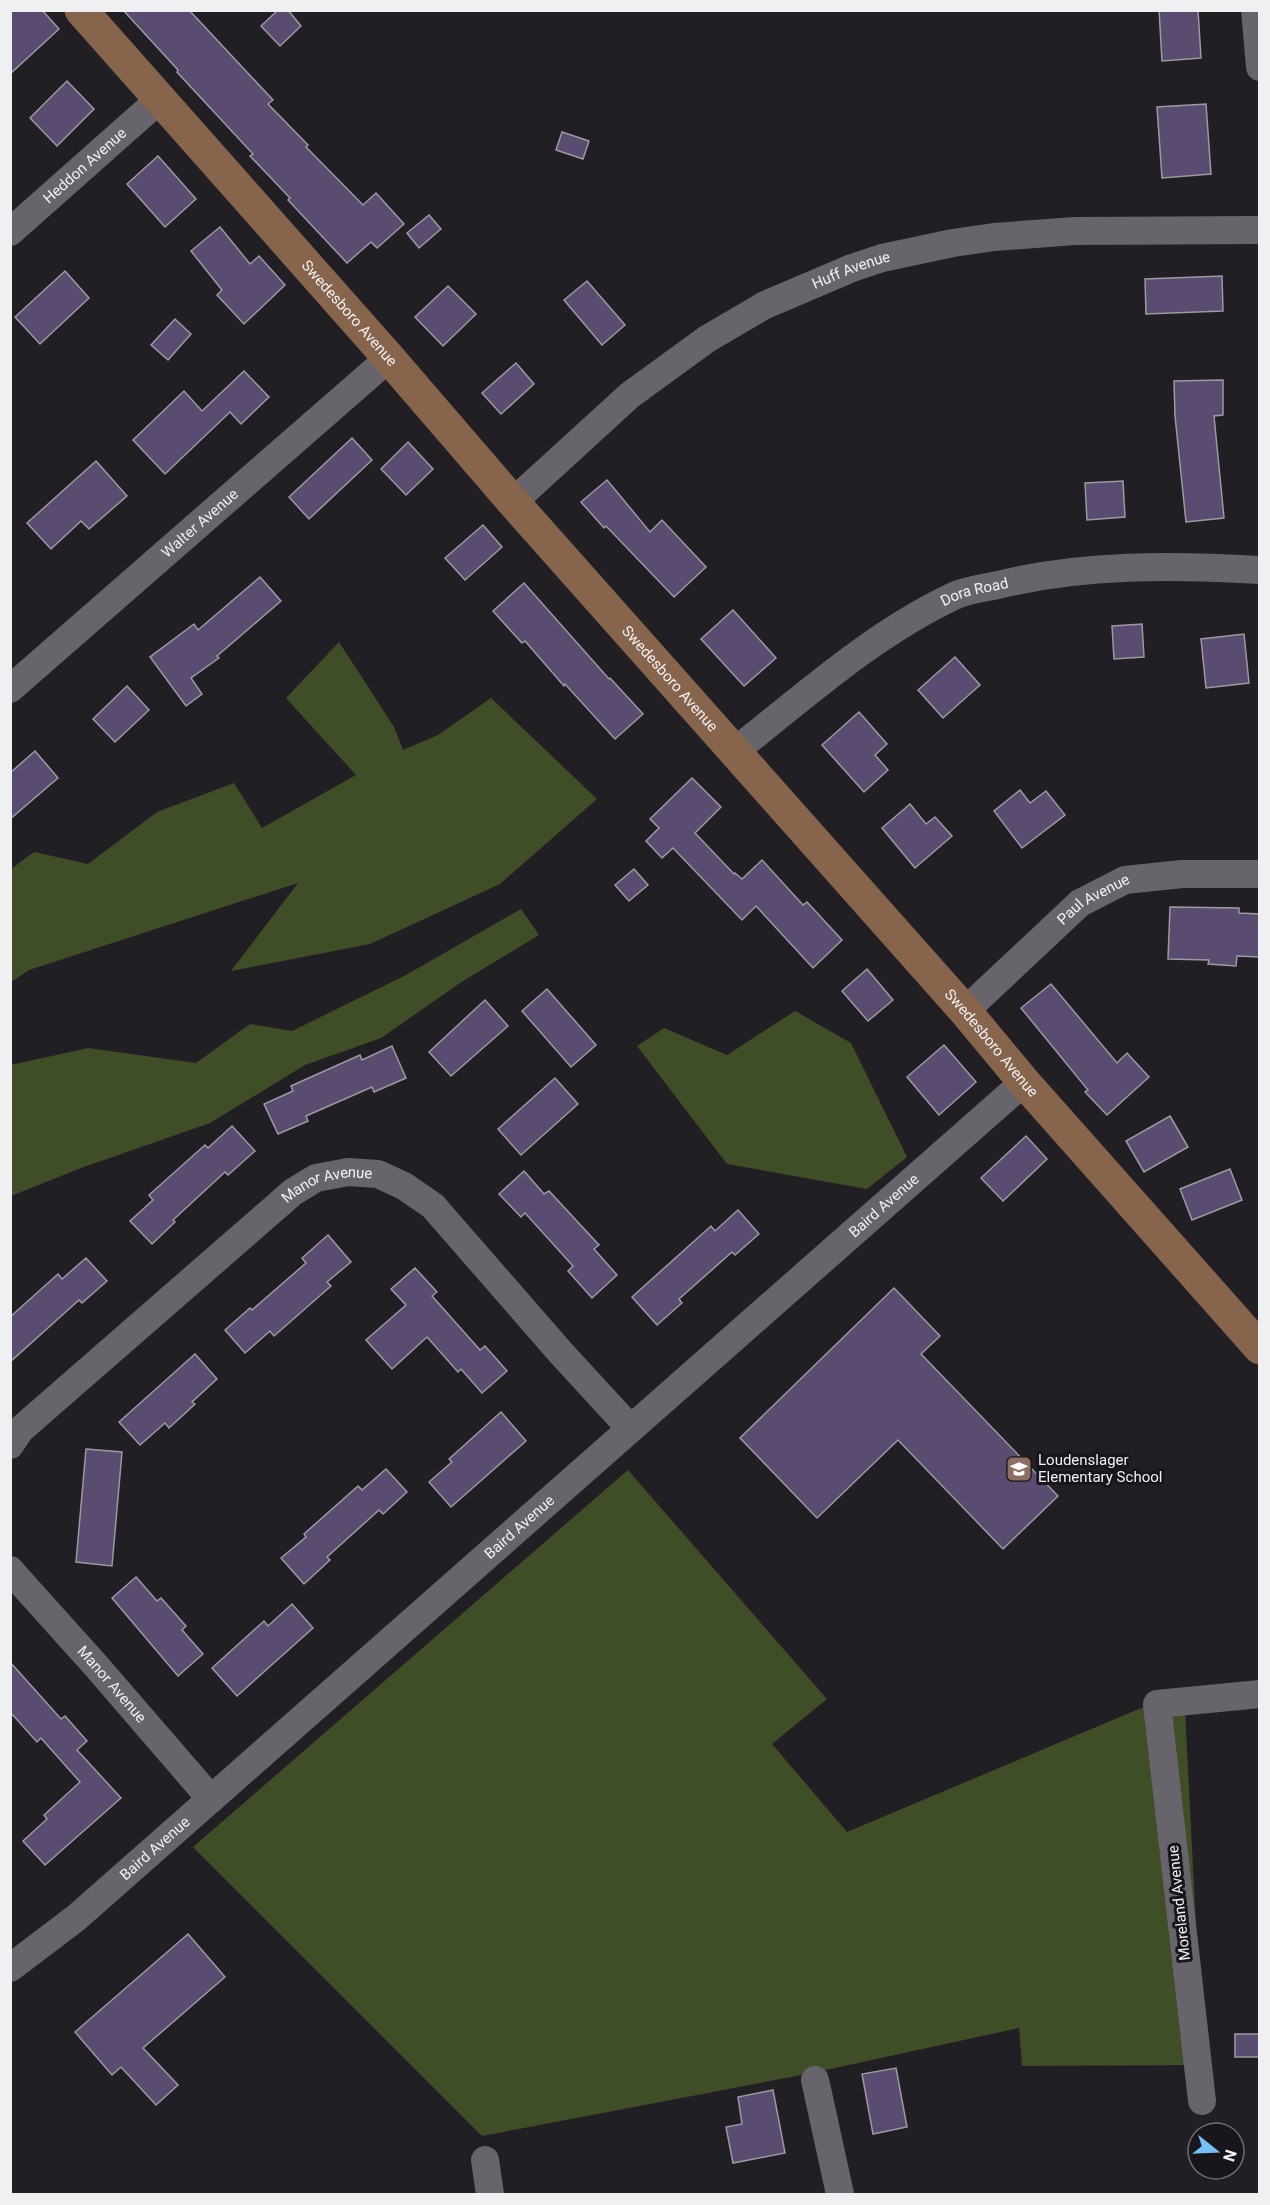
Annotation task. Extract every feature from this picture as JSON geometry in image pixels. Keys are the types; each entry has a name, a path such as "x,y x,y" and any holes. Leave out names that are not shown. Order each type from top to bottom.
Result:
{"street":[{"name":"Swedesboro Avenue","path":"81,10 389,358 513,502 965,1011 1024,1082 1254,1333"},
{"path":"1255,10 1260,67"},
{"name":"Heddon Avenue","path":"10,232 160,99"},
{"name":"Huff Avenue","path":"513,502 630,395 706,339 765,305 852,268 882,258 994,237 1075,231 1260,230"},
{"name":"Walter Avenue","path":"10,689 389,358"},
{"name":"Dora Road","path":"735,751 864,650 902,624 956,595 1047,574 1200,566 1260,570"},
{"name":"Paul Avenue","path":"965,1011 1080,903 1125,880 1182,874 1260,874"},
{"name":"Baird Avenue","path":"10,1968 76,1918 1024,1082"},
{"name":"Manor Avenue","path":"10,1445 20,1430 293,1192 316,1178 348,1172 378,1174 404,1186 433,1206 553,1344 630,1428"},
{"name":"Manor Avenue","path":"10,1570 211,1799"},
{"name":"Moreland Avenue","path":"1202,2102 1157,1704 1260,1694"},
{"path":"815,2080 840,2194"},
{"path":"484,2160 490,2194"}],"green space":[{"path":"339,642 394,727 403,750 438,735 491,698 597,799 500,884 370,944 231,971 298,883 29,970 11,982 11,869 34,852 88,864 157,812 234,783 262,828 356,775 286,698"},
{"path":"521,909 539,935 460,983 381,1038 305,1065 210,1123 81,1168 11,1196 11,1065 88,1048 196,1063 250,1024 292,1031 406,975"},
{"path":"795,1011 851,1043 907,1157 867,1189 727,1164 637,1046 664,1028 727,1055"},
{"path":"628,1470 827,1699 772,1744 847,1832 1184,1690 1203,2065 1022,2066 1019,2028 812,2073 482,2136 193,1847"}],"building":[{"path":"10,10 42,10 59,29 10,74"},
{"path":"123,10 189,10 273,100 268,104 308,145 306,147 363,205 376,193 404,224 377,248 371,242 347,263 288,200 290,198 250,156 253,154"},
{"path":"278,10 288,10 301,26 280,46 261,26"},
{"path":"1159,10 1198,10 1201,58 1162,61"},
{"path":"67,81 94,109 57,146 30,118"},
{"path":"1206,104 1211,174 1162,178 1157,107"},
{"path":"562,132 589,141 583,159 556,150"},
{"path":"158,156 196,199 165,227 127,184"},
{"path":"429,215 441,229 419,248 407,233"},
{"path":"220,227 250,264 259,256 285,285 244,324 217,295 222,290 191,251"},
{"path":"65,271 89,298 40,344 15,317"},
{"path":"1222,276 1223,311 1146,314 1145,279"},
{"path":"587,281 625,325 602,345 564,300"},
{"path":"448,286 476,314 443,346 415,317"},
{"path":"175,319 191,334 168,360 151,345"},
{"path":"516,363 534,384 501,414 482,393"},
{"path":"244,371 269,397 241,424 230,412 165,474 133,440 184,391 202,411"},
{"path":"1223,380 1223,415 1214,416 1224,518 1186,522 1175,416 1174,381"},
{"path":"352,438 372,460 309,519 289,497"},
{"path":"408,442 433,469 406,495 381,469"},
{"path":"96,461 127,496 89,529 81,521 51,549 27,523"},
{"path":"607,480 650,532 662,520 706,567 674,597 581,502"},
{"path":"1123,481 1125,517 1087,520 1085,483"},
{"path":"483,525 502,547 465,580 445,558"},
{"path":"260,577 281,601 217,656 219,658 191,678 202,694 186,706 150,657 194,624 198,630"},
{"path":"524,583 643,714 615,739 525,641 522,643 493,611"},
{"path":"733,610 776,658 744,686 701,639"},
{"path":"1142,624 1144,657 1114,659 1112,626"},
{"path":"1244,634 1249,683 1206,688 1201,639"},
{"path":"955,657 980,685 943,718 918,690"},
{"path":"127,686 149,710 115,742 93,719"},
{"path":"859,712 887,744 875,755 888,770 864,792 822,745"},
{"path":"35,751 58,778 10,819 10,773"},
{"path":"692,778 721,807 695,833 734,874 742,879 762,860 803,905 807,902 842,940 813,968 756,906 742,920 673,848 662,858 646,841 659,828 650,819"},
{"path":"1020,790 1030,803 1046,791 1065,815 1022,848 994,811"},
{"path":"910,804 926,824 935,817 952,836 915,868 882,828"},
{"path":"634,869 648,885 629,901 615,885"},
{"path":"1170,907 1239,908 1239,913 1260,914 1260,957 1237,956 1236,966 1208,964 1209,960 1168,959"},
{"path":"867,969 893,1000 868,1021 842,991"},
{"path":"1051,984 1117,1063 1127,1053 1149,1077 1107,1115 1085,1092 1088,1090 1021,1008"},
{"path":"547,989 596,1045 571,1067 522,1011"},
{"path":"485,1000 508,1026 451,1076 429,1052"},
{"path":"944,1045 976,1082 939,1115 907,1077"},
{"path":"392,1046 406,1078 374,1092 372,1087 306,1116 308,1121 278,1134 264,1104 293,1091 291,1086 360,1055 362,1060"},
{"path":"555,1078 578,1104 521,1155 498,1129"},
{"path":"1170,1116 1188,1147 1144,1172 1126,1141"},
{"path":"232,1126 255,1151 228,1175 225,1172 173,1220 175,1222 152,1244 130,1221 153,1200 149,1195 205,1145 208,1148"},
{"path":"1026,1136 1047,1159 1003,1201 981,1178"},
{"path":"1230,1169 1242,1200 1192,1220 1180,1189"},
{"path":"524,1171 544,1194 549,1191 599,1245 594,1249 617,1275 592,1298 568,1271 573,1266 525,1213 521,1217 499,1194"},
{"path":"738,1210 759,1234 735,1255 732,1252 679,1299 682,1303 657,1325 632,1297 711,1226 715,1231"},
{"path":"328,1235 351,1262 327,1282 331,1286 274,1336 270,1331 245,1353 225,1330 306,1263 302,1258"},
{"path":"86,1258 107,1281 82,1303 79,1300 10,1362 10,1317 58,1274 62,1279"},
{"path":"415,1268 437,1292 432,1296 480,1350 485,1346 507,1371 482,1393 461,1369 458,1372 427,1337 392,1369 366,1340 406,1305 391,1289"},
{"path":"894,1288 940,1336 921,1354 1058,1496 1003,1549 898,1440 817,1518 740,1438"},
{"path":"195,1354 217,1379 169,1428 165,1423 140,1445 119,1422"},
{"path":"501,1412 526,1441 451,1507 429,1482 452,1462 449,1459"},
{"path":"86,1449 122,1452 112,1566 76,1562"},
{"path":"386,1469 407,1492 383,1514 379,1510 327,1557 330,1560 304,1584 281,1558 306,1537 304,1534 358,1486 362,1490"},
{"path":"136,1577 157,1601 161,1598 186,1626 182,1630 203,1654 178,1676 112,1598"},
{"path":"292,1604 313,1628 237,1696 212,1668 264,1621 268,1626"},
{"path":"10,1662 61,1719 65,1716 87,1741 77,1750 121,1798 45,1865 23,1841 47,1819 44,1815 80,1782 41,1738 37,1742 10,1712"},
{"path":"188,1934 225,1977 143,2048 178,2085 156,2105 121,2067 112,2075 75,2032"},
{"path":"1235,2034 1260,2034 1260,2057 1235,2057"},
{"path":"896,2068 907,2127 873,2134 862,2074"},
{"path":"773,2090 785,2153 733,2163 726,2127 742,2124 738,2097"}],"place":[{"name":"Loudenslager Elementary School","path":"1019,1469"}]}
